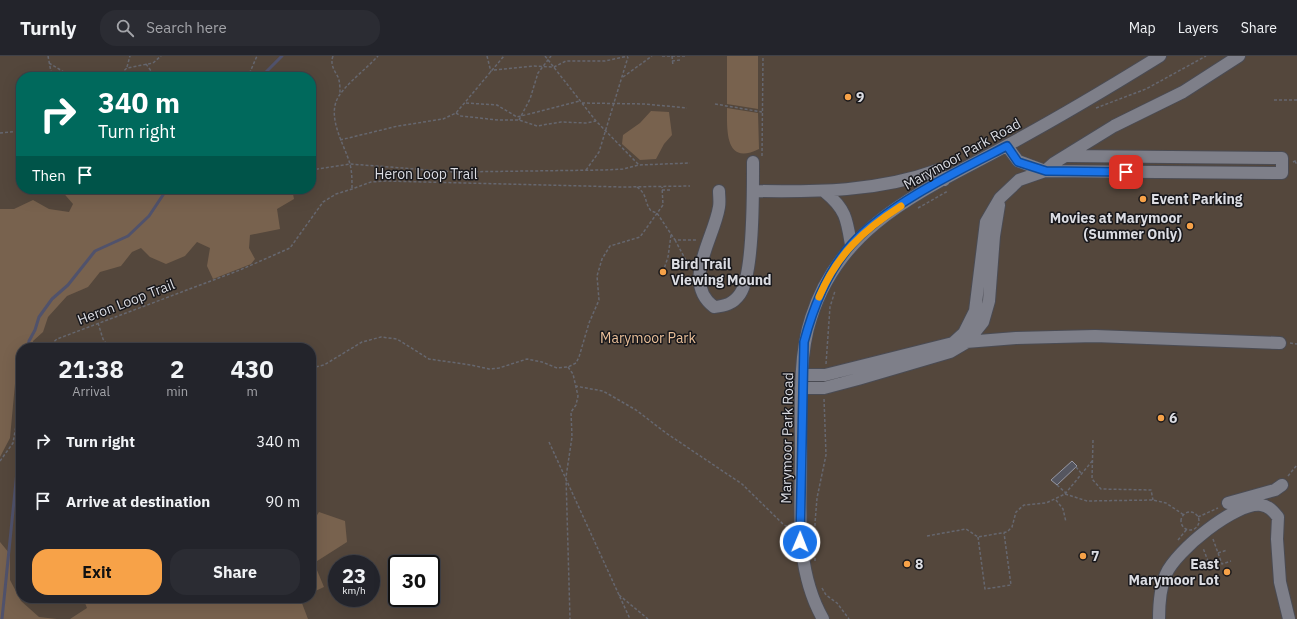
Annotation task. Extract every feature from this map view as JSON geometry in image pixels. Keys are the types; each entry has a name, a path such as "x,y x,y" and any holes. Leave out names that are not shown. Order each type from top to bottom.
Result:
{"street":[{"name":"Marymoor Park Road","path":"823,619 815,604 805,574 800,533 804,342 811,317 823,288 851,246 874,223 947,184 1007,146 1160,56"},
{"path":"953,343 964,333 975,311 986,222 1000,198 1019,180 1046,171 1054,163 1114,126 1183,92 1229,64 1239,56"},
{"path":"1007,146 1018,162 1046,171 1282,173 1282,158 1067,156"},
{"path":"719,191 719,208 698,276 700,290 705,300 714,307 727,306 740,294 747,276 753,191 758,162"},
{"path":"753,191 825,192 860,189 920,177 938,170 947,184"},
{"path":"825,192 836,201 844,211 848,224 851,246"},
{"path":"802,388 824,388 858,379 950,352 968,342 983,322 989,302 994,236 1000,198"},
{"path":"803,375 825,375 953,343 1016,338 1095,336 1280,343"},
{"path":"1228,503 1275,490 1282,485"},
{"path":"1159,619 1163,584 1171,565 1202,534 1224,518 1241,509 1253,505 1260,505 1269,508 1278,517 1277,539 1280,582 1288,619"}],"path":[{"path":"48,56 51,72"},
{"path":"127,68 130,56"},
{"path":"123,72 127,68 153,63 161,56"},
{"path":"250,72 256,56"},
{"path":"333,56 331,60 338,78 340,93"},
{"path":"352,189 350,164 340,140 335,120 335,103 340,93 378,56"},
{"path":"487,56 491,72"},
{"path":"340,140 398,126 443,119 456,113 504,56"},
{"path":"545,56 596,121 639,165"},
{"path":"519,120 530,99 538,73 551,56"},
{"path":"493,70 554,66 566,61 605,61 628,56 615,104 599,152 586,170"},
{"path":"623,77 652,56"},
{"path":"662,56 685,56"},
{"path":"672,56 673,66"},
{"path":"758,162 762,112 763,56"},
{"path":"1093,110 1146,89 1206,56"},
{"path":"672,61 680,60"},
{"path":"50,62 65,72"},
{"path":"146,64 152,72"},
{"path":"1274,100 1297,100"},
{"path":"465,103 497,105 517,117 521,117 559,108 564,104 580,101"},
{"path":"582,104 645,104 687,108"},
{"path":"714,104 762,112"},
{"path":"456,113 461,116 498,120 519,120 537,126 561,122 586,123 596,121"},
{"path":"0,133 16,131"},
{"path":"1295,161 1297,165"},
{"path":"316,169 350,164 454,172 586,170 623,169 639,165 690,163"},
{"name":"Heron Loop Trail","path":"53,343 57,339 240,270 290,248 323,202 336,194 371,182 386,181 637,187 690,186"},
{"path":"912,211 947,184"},
{"path":"637,187 645,195 647,206 651,211 657,213 675,240 691,271"},
{"path":"316,367 324,365 362,342 381,338 397,339 430,359 489,369 499,368 527,359 542,362 557,368 568,368 576,364 589,323 599,300 597,276 602,259 610,246 640,237 663,205 662,187"},
{"path":"662,190 672,190"},
{"path":"663,272 668,258 671,235"},
{"path":"675,240 694,240 707,245"},
{"path":"826,366 830,307 836,286"},
{"path":"98,323 105,343"},
{"path":"568,368 573,374 578,396 576,405 571,412 572,438 566,478 570,619"},
{"path":"575,386 603,391 636,410 666,433 742,484 784,525 800,533"},
{"path":"816,566 815,523 817,498 826,454 824,394"},
{"path":"0,461 13,443 16,426"},
{"path":"1093,440 1092,479 1101,489 1151,490 1153,500"},
{"path":"550,442 630,619"},
{"path":"927,536 966,529 978,537 1004,532 1012,527 1016,512 1019,508 1024,505 1046,504 1066,494 1093,460"},
{"path":"1076,467 1082,473"},
{"path":"1058,485 1066,494 1087,501 1153,500 1166,503 1184,515"},
{"path":"1056,500 1063,509 1066,522"},
{"path":"1190,512 1197,515 1199,521 1196,527 1190,530 1184,527 1182,521 1184,515 1190,512"},
{"path":"978,537 985,589 1012,585 1004,532"},
{"path":"1211,534 1222,564 1231,561"},
{"path":"1198,564 1208,561 1200,545"},
{"path":"1218,553 1227,550"},
{"path":"821,584 826,595 837,603 849,619"},
{"path":"618,593 648,619"}],"green space":[{"name":"Marymoor Park","path":"0,56 1297,56 1297,619 0,619"}],"shaded area":[{"path":"727,56 758,56 758,109 727,104"},
{"path":"727,108 758,113 759,149 748,153 740,153 734,150 730,144 728,136"},
{"path":"651,111 669,112 672,135 664,144 656,159 640,160 622,144 623,135 640,123"},
{"path":"64,194 293,194 294,199 277,209 280,229 250,235 249,248 255,259 251,264 213,279 207,266 210,248 197,242 185,256 166,264 150,257 141,248 132,252 121,266 100,272 88,287 67,296 48,317 43,332 33,343 16,343 16,373 10,438 0,457 0,209 14,209 33,200 49,209 69,212 73,204"},
{"path":"319,512 345,521 347,542 316,562 316,517"},
{"path":"0,542 10,554 10,580 16,591 16,603 23,603 39,617 57,619 0,619"},
{"path":"316,568 324,587 316,591"},
{"path":"85,603 302,603 308,619 70,619 87,608"}],"building":[{"path":"1072,461 1077,466 1057,485 1051,480"}],"waterway":[{"path":"266,72 282,56"},
{"path":"29,343 39,317 52,299 68,285 95,251 128,236 149,216 164,194"},
{"path":"2,619 16,481"}],"slow traffic":[{"path":"819,297 836,266 851,246 874,223 901,206"}],"place":[{"name":"9","path":"848,97"},
{"name":"Event Parking","path":"1143,199"},
{"name":"Movies at Marymoor (Summer Only)","path":"1190,226"},
{"name":"Bird Trail Viewing Mound","path":"663,272"},
{"name":"6","path":"1161,418"},
{"name":"7","path":"1083,556"},
{"name":"8","path":"907,564"},
{"name":"East Marymoor Lot","path":"1227,572"}],"route":[{"path":"800,542 801,424 804,342 811,317 823,288 836,266 851,246 874,223 921,193 1007,146 1018,162 1046,171 1126,172"}]}
